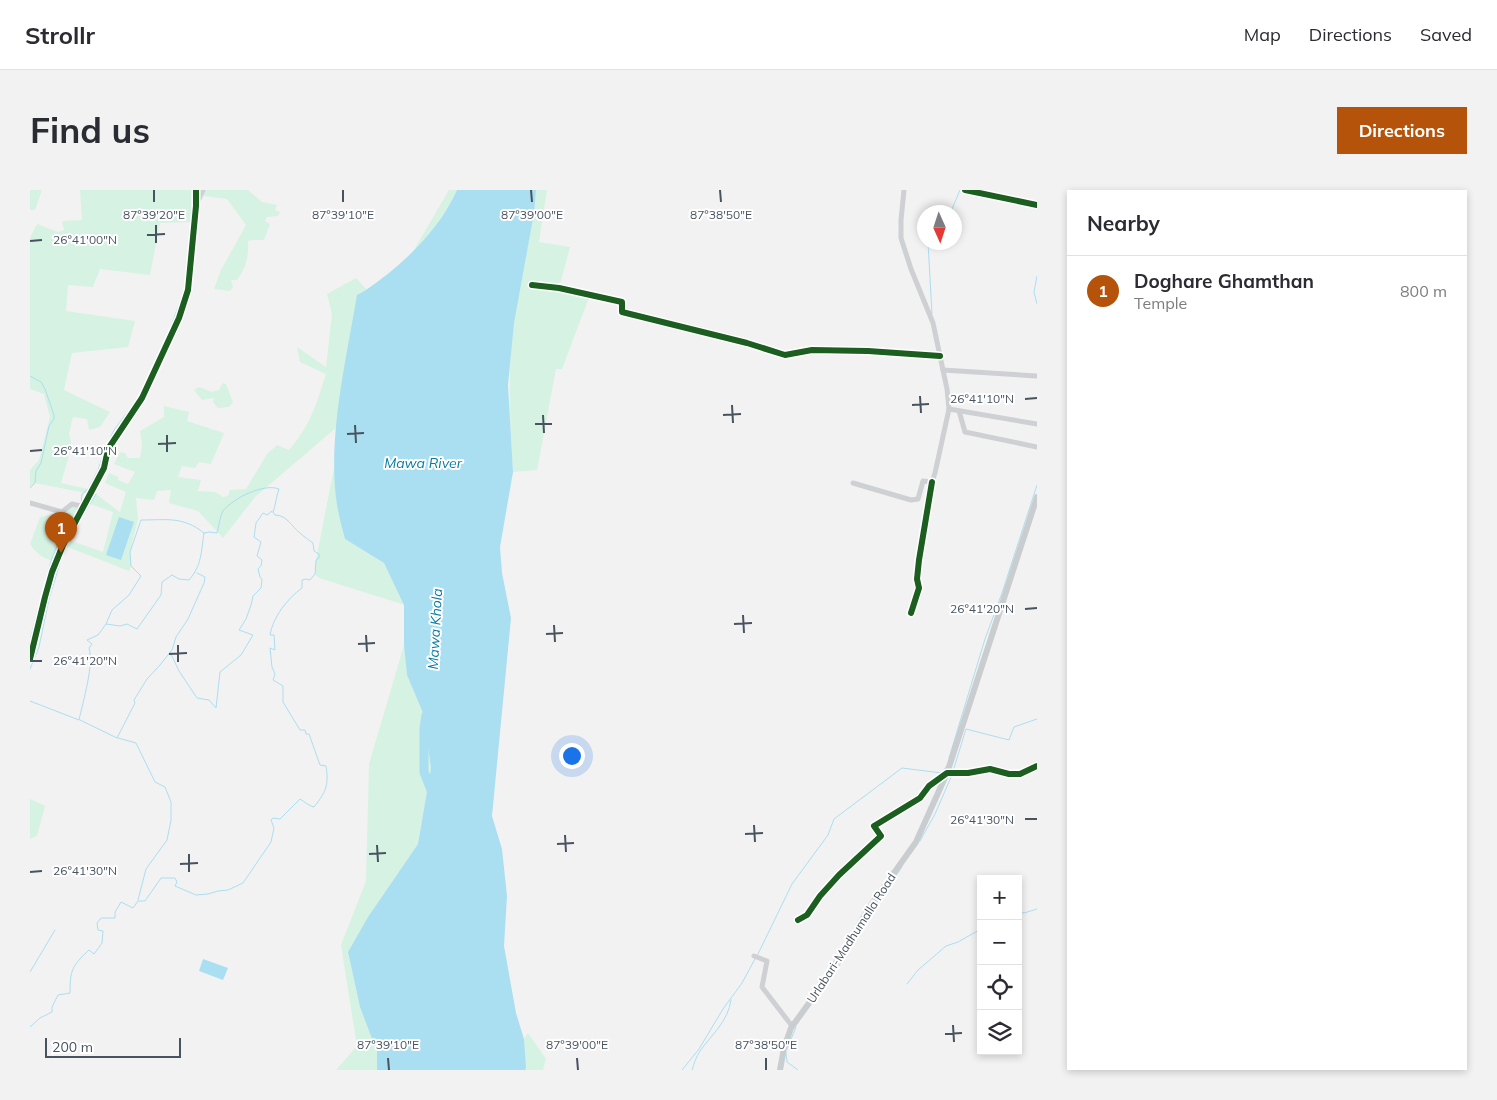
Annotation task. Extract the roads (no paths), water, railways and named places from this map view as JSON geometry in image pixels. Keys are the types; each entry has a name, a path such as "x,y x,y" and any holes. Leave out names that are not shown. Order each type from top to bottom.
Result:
{"main road":[{"name":"Urlabari-Madhumalla Road","path":"780,1070 784,1048 792,1026 825,981 869,908 916,842 948,773 1037,497"}],"street":[{"path":"30,659 52,572 63,545 104,468 108,449 142,398 179,318 188,290 196,190"},
{"path":"196,206 203,190"},
{"path":"904,190 901,238 911,269 933,323 949,409 932,482 919,560 917,578 919,588 911,613"},
{"path":"965,190 1037,205"},
{"path":"532,285 559,288 622,302 622,312 747,343 785,355 812,350 940,356"},
{"path":"943,370 1037,376"},
{"path":"949,409 1037,424"},
{"path":"959,411 965,432 1037,447"},
{"path":"853,483 916,500 920,497 923,481 932,482"},
{"path":"30,503 62,512 72,504 81,506 77,519"},
{"path":"798,920 807,915 820,896 839,875 881,836 874,826 920,798 929,786 948,773 968,773 990,768 1009,774 1020,774 1037,766"},
{"path":"754,956 768,961 762,986 792,1026"}],"water":[{"name":"Mawa River","path":"457,190 536,190 534,213 514,323 508,385 513,472 500,547 502,573 511,618 492,816 502,849 507,896 504,946 516,1013 524,1039 526,1068 525,1070 377,1070 377,1052 360,1007 348,952 368,917 418,844 431,768 423,713 407,675 404,645 404,605 384,563 345,539 337,505 334,454 336,427 343,373 357,295 389,273 419,245 444,214"},
{"path":"119,517 134,522 121,560 106,555"},
{"path":"203,959 228,968 223,980 199,971"}],"waterway":[{"path":"192,221 193,190"},
{"path":"954,205 960,190"},
{"path":"928,250 932,314"},
{"path":"81,505 82,494 88,489 98,470 114,430 138,398 164,344 185,289 187,270"},
{"path":"1037,276 1034,292 1037,304"},
{"path":"30,376 41,382 54,415 54,419 49,426 41,463 36,471 35,483 30,488"},
{"path":"949,758 985,639 1037,485"},
{"path":"30,701 79,720 90,664 89,648 92,644 87,640 98,635 106,624 120,626 127,624 137,629 161,595 162,582 172,575 179,579 189,580 200,558 204,533 217,533 222,513 228,506 241,497 257,490 265,488 279,489 273,512 275,515 286,519 313,543 314,551 319,554 319,558 316,560 315,574 310,580 302,580 302,588 291,597 274,622 270,635 274,635 275,650 270,648 272,667 275,674 273,680 283,686 283,702 300,730 305,730 306,734 309,734 320,765 326,766 327,783 324,792 314,807 300,799 280,819 273,818 271,820 274,828 271,842 243,883 228,890 196,895 175,886 177,882 175,878 161,878 145,901 138,901 133,908 121,902 115,912 115,918 101,918 97,923 98,930 103,931 102,943 94,954 89,950 73,969 70,993 58,995 52,1007 52,1012 40,1018 30,1027"},
{"path":"66,544 96,494"},
{"path":"30,640 51,561 60,539 78,510"},
{"path":"170,652 179,671 197,698 209,700 216,708 220,672 241,655 253,635 239,630 246,619 253,596 261,588 262,579 258,569 261,566 262,560 257,556 261,542 254,537 256,523 263,513 267,515 272,512"},
{"path":"106,624 112,610 129,595 141,576 131,566 130,552 141,520 181,521 204,533"},
{"path":"30,669 39,647 49,599 64,550"},
{"path":"80,720 117,738 135,703 134,700 147,679 172,650 176,637 188,619 204,583 205,577 197,573"},
{"name":"Mawa Khola","path":"426,715 424,729 424,772 433,795"},
{"path":"953,771 966,729 1009,740 1014,727 1037,719"},
{"path":"118,738 136,743 155,782 165,787 171,802 171,820 167,840 146,869 138,900"},
{"path":"757,956 792,884 828,835 834,819 902,768 942,773 946,767"},
{"path":"920,841 935,814 952,775"},
{"path":"874,907 902,867"},
{"path":"1022,913 1037,909"},
{"path":"30,972 55,930"},
{"path":"907,984 918,970 946,946 958,942 977,931"},
{"path":"815,1000 834,975 846,953"},
{"path":"682,1070 699,1049 723,1009 742,983 755,959"},
{"path":"692,1070 700,1051 727,1015 731,1000"},
{"path":"787,1049 796,1027"},
{"path":"786,1053 787,1062 798,1070"}],"place":[{"name":"Doghare Ghamthan","path":"61,553"}]}
